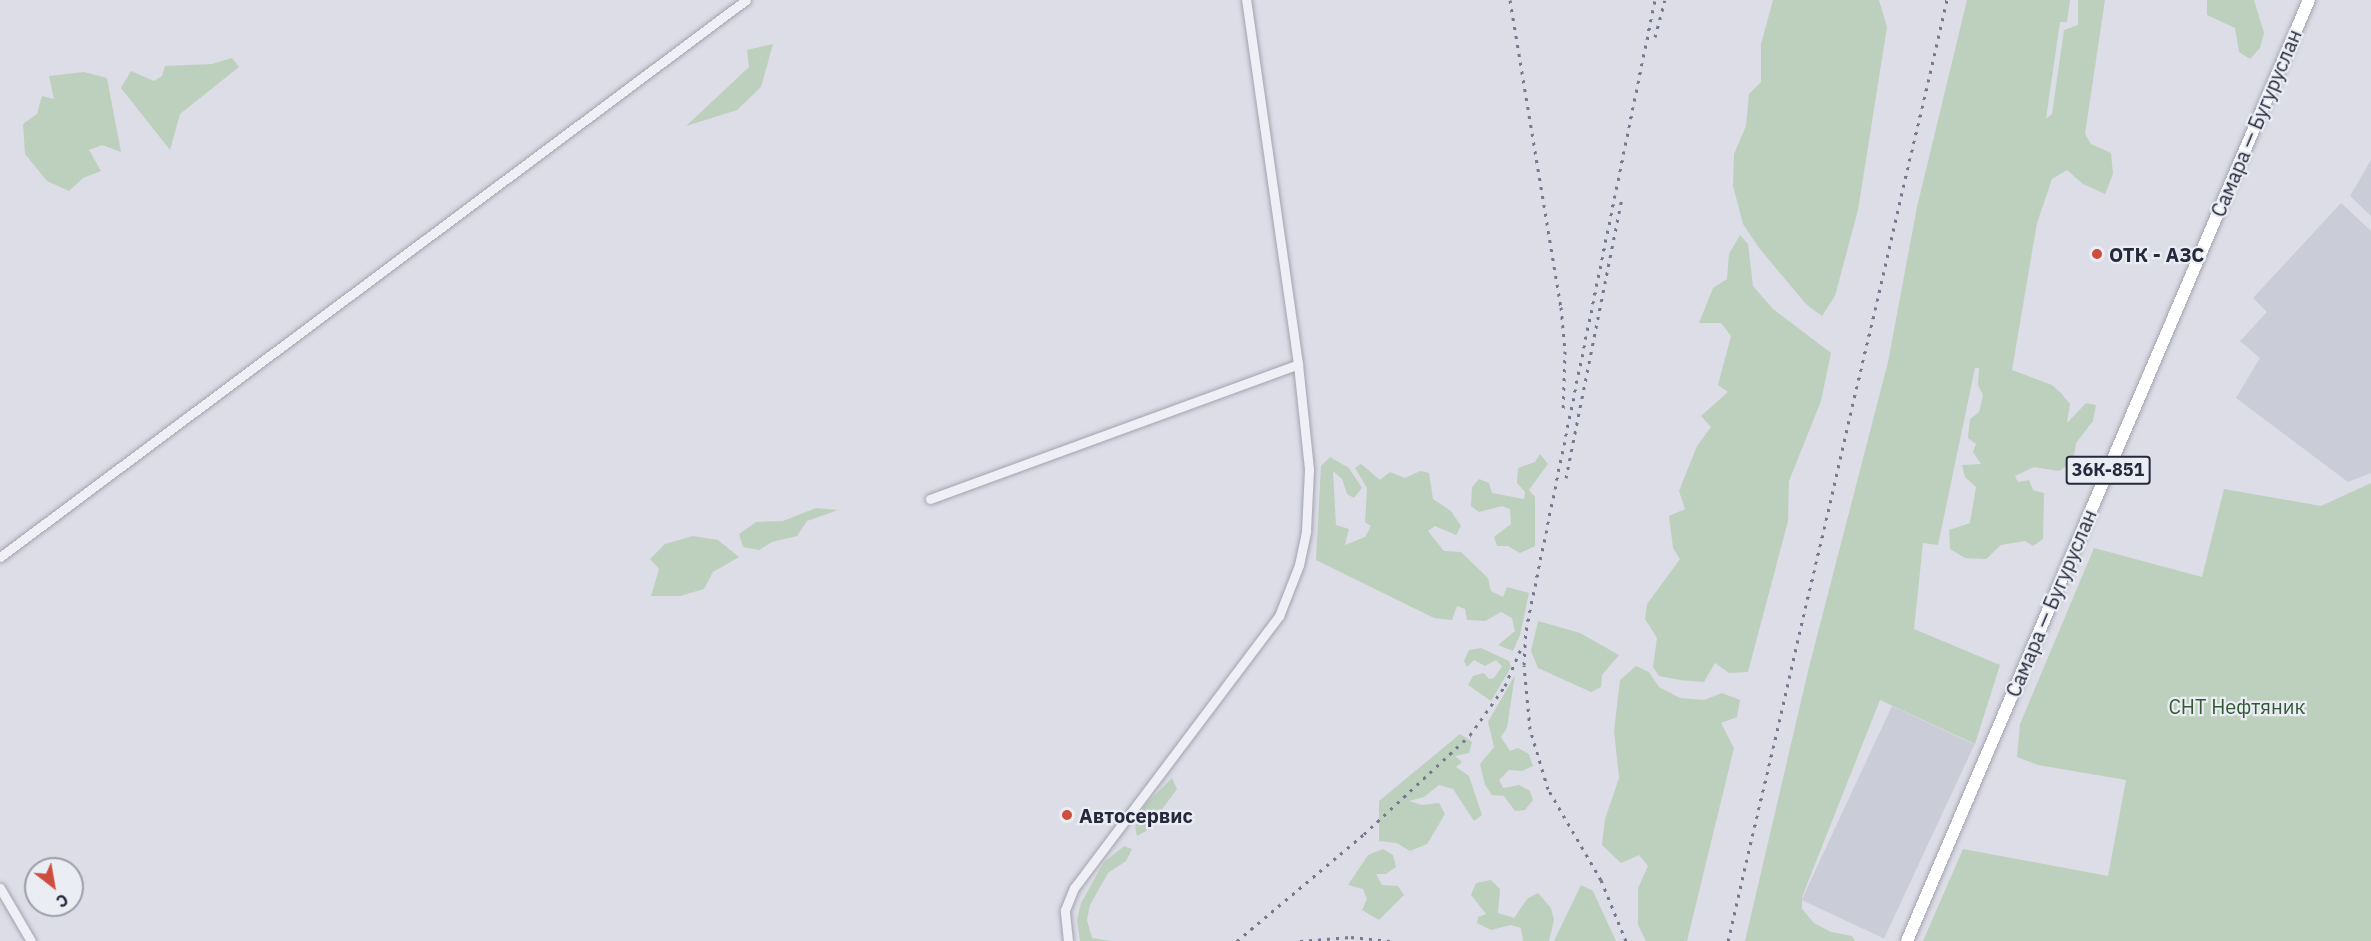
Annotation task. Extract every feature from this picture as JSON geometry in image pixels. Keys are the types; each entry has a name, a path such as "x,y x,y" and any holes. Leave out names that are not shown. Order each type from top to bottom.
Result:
{"main road":[{"name":"Самара — Бугуруслан","path":"1907,941 2309,0"}],"street":[{"path":"0,556 746,0"},
{"path":"1068,941 1065,910 1074,888 1262,642 1290,595 1299,565 1309,499 1298,364 1246,0"},
{"path":"930,499 1298,364"},
{"path":"0,888 31,941"}],"shaded area":[{"path":"2371,160 2371,216 2350,196"},
{"path":"2341,203 2371,231 2371,473 2348,482 2236,398 2260,358 2240,341 2267,312 2253,298"},
{"path":"1892,706 1974,744 1884,938 1802,900"}],"green space":[{"path":"1773,0 1879,0 1887,27 1858,210 1835,296 1822,316 1806,304 1759,248 1743,224 1733,186 1734,154 1746,126 1749,94 1761,82 1761,44"},
{"path":"1967,0 2070,0 2067,22 2060,22 2046,119 2052,114 2064,30 2078,25 2078,0 2105,0 2085,134 2091,144 2111,153 2113,174 2105,194 2083,184 2067,170 2052,179 2037,223 2012,370 2052,385 2061,393 2070,404 2067,423 2086,403 2096,405 2093,421 2076,443 2073,462 2059,471 2034,467 2015,476 2018,482 2029,480 2033,490 2044,493 2043,539 2033,546 2025,541 2001,545 1986,559 1965,558 1950,549 1949,530 1970,523 1976,487 1965,477 1962,465 1981,464 1973,452 1976,444 1968,438 1970,419 1979,412 1983,395 1978,385 1979,368 1975,368 1938,545 1923,543 1914,629 2000,665 1975,744 1880,700 1802,897 1802,909 1814,923 1831,932 1852,936 1855,941 1745,941 1809,667 1888,362 1917,207"},
{"path":"2207,0 2254,0 2264,33 2260,48 2250,59 2239,52 2235,28 2207,15"},
{"path":"773,44 761,87 737,110 686,126 749,67 747,50"},
{"path":"232,58 239,67 180,114 170,150 121,88 131,71 154,81 162,76 165,66 212,64"},
{"path":"84,72 107,78 121,152 102,145 89,150 101,171 83,178 69,191 47,181 25,154 23,124 37,114 42,96 54,99 49,76"},
{"path":"1740,235 1748,244 1753,286 1773,309 1831,353 1821,401 1789,481 1788,521 1748,672 1729,673 1715,663 1704,682 1680,680 1659,676 1653,667 1657,638 1645,619 1647,604 1680,559 1673,548 1669,516 1685,509 1679,491 1697,446 1711,427 1701,416 1728,392 1718,385 1731,336 1721,323 1699,323 1713,288 1727,279 1729,254"},
{"path":"1540,454 1548,464 1529,490 1535,497 1535,546 1520,553 1508,546 1497,546 1494,537 1511,524 1510,509 1502,506 1479,512 1471,506 1472,487 1479,479 1489,483 1492,493 1524,499 1525,492 1517,483 1518,468 1535,462"},
{"path":"1330,457 1349,468 1362,488 1354,498 1347,494 1342,479 1333,471 1336,525 1349,529 1345,545 1365,537 1371,526 1365,522 1367,488 1355,468 1361,464 1380,480 1390,472 1405,478 1420,471 1429,473 1433,499 1451,511 1461,526 1456,535 1435,526 1428,531 1444,551 1461,552 1488,578 1491,591 1503,597 1507,587 1529,593 1520,635 1513,651 1498,645 1515,631 1512,618 1501,612 1485,621 1467,620 1465,609 1457,606 1452,620 1434,618 1316,560 1321,466"},
{"name":"СНТ Нефтяник","path":"2371,483 2371,941 1923,941 1963,849 2108,876 2126,780 2038,765 2017,757 2020,724 2094,548 2202,577 2224,489 2321,506"},
{"path":"816,508 838,510 807,521 797,536 772,542 759,550 743,547 739,534 756,522 783,521"},
{"path":"693,536 718,540 739,557 713,572 704,589 680,596 651,596 659,569 650,559 665,544"},
{"path":"1538,621 1580,633 1619,655 1602,675 1601,687 1591,692 1538,668 1531,651"},
{"path":"1481,648 1509,661 1511,667 1491,701 1468,685 1473,676 1484,673 1489,679 1494,678 1502,666 1496,660 1485,666 1474,660 1467,667 1464,661 1469,650"},
{"path":"1636,666 1649,672 1659,687 1680,698 1704,700 1722,693 1740,700 1737,717 1721,723 1734,748 1687,941 1646,941 1638,925 1638,888 1648,866 1639,855 1621,863 1602,845 1605,819 1619,778 1614,731 1620,680"},
{"path":"1515,675 1507,728 1501,737 1510,751 1518,748 1529,754 1533,766 1522,771 1509,770 1499,780 1503,788 1519,785 1530,791 1533,800 1525,810 1515,811 1504,796 1492,795 1485,785 1480,764 1494,747 1488,722"},
{"path":"1460,734 1472,742 1469,753 1455,756 1462,762 1456,767 1469,776 1482,815 1474,821 1453,789 1439,785 1424,797 1409,801 1422,805 1439,803 1445,814 1427,844 1410,851 1397,843 1379,841 1379,801"},
{"path":"1172,778 1177,789 1146,831 1137,836 1135,827 1144,806"},
{"path":"1124,846 1132,849 1126,861 1108,873 1090,905 1087,920 1092,938 1111,941 1080,941 1077,920 1081,903 1104,862"},
{"path":"1383,849 1393,855 1396,867 1386,874 1376,874 1382,885 1398,886 1404,895 1379,920 1362,910 1367,899 1363,889 1348,885 1368,855"},
{"path":"1491,880 1500,889 1498,913 1514,918 1527,899 1538,893 1551,908 1554,920 1549,941 1523,941 1521,928 1511,925 1491,930 1477,923 1478,917 1486,914 1471,895 1476,883"},
{"path":"1581,885 1593,891 1616,941 1554,941"}],"railway":[{"path":"1510,0 1561,307 1565,351 1563,413"},
{"path":"1626,941 1601,880 1548,789 1530,729 1524,665 1526,630 1655,0"},
{"path":"1655,37 1665,0"},
{"path":"1728,941 1947,0"},
{"path":"1566,478 1622,198"},
{"path":"1237,941 1364,834 1470,735 1505,686 1520,650"},
{"path":"1300,941 1351,937 1390,941"}],"place":[{"name":"ОТК - АЗС","path":"2097,254"},
{"name":"Автосервис","path":"1067,815"}]}
